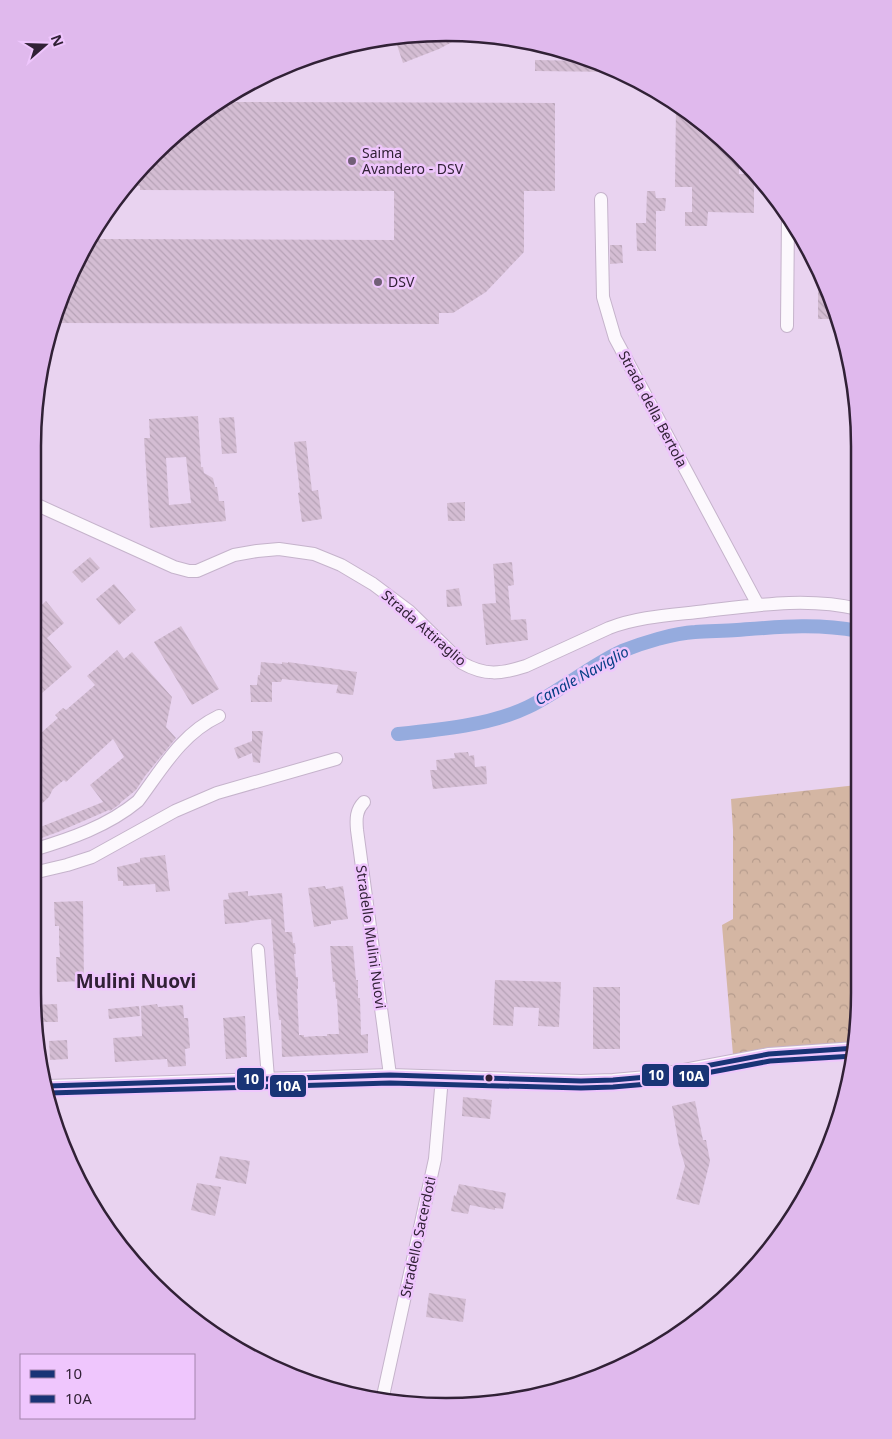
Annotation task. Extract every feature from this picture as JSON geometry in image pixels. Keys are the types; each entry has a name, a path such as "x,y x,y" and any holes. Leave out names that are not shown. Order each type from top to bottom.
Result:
{"street":[{"name":"Strada della Bertola","path":"601,198 603,297 616,338 758,605"},
{"path":"787,326 788,229"},
{"name":"Strada Attiraglio","path":"41,507 174,567 189,571 197,571 234,556 257,550 278,549 314,554 341,565 373,584 410,611 462,663 482,672 504,672 526,666 609,628 648,617 781,603 813,603 851,608"},
{"path":"41,847 89,830 125,811 138,801 187,737 207,722 219,716"},
{"path":"41,870 92,858 176,810 217,793 336,759"},
{"name":"Stradello Mulini Nuovi","path":"364,802 358,809 356,816 356,830 390,1075"},
{"path":"258,950 268,1078"},
{"path":"52,1086 390,1075 581,1081 613,1080 647,1077 769,1054 847,1049"},
{"name":"Stradello Sacerdoti","path":"384,1393 435,1158 442,1076"}],"green space":[{"path":"851,786 851,993 847,1043 765,1048 733,1055 722,925 733,919 731,799"}],"building":[{"path":"453,41 439,49 403,63 397,45"},
{"path":"535,60 568,61 600,72 535,71"},
{"path":"232,102 555,103 555,191 524,191 524,252 486,292 453,313 439,313 439,324 61,323 72,291 98,239 394,240 394,191 140,190 140,186 136,186 179,142"},
{"path":"676,113 713,142 739,167 739,174 745,174 754,184 754,213 708,212 707,226 685,226 685,212 692,212 692,187 675,187"},
{"path":"647,191 655,191 656,198 666,198 665,211 656,211 656,251 637,251 636,223 646,223"},
{"path":"610,245 622,245 623,263 610,264"},
{"path":"818,287 830,319 818,319"},
{"path":"198,416 201,467 203,467 204,473 213,478 215,487 217,487 219,501 224,501 226,521 150,528 144,438 150,438 149,419","holes":["186,457 191,503 169,505 166,458"]},
{"path":"234,417 237,453 222,454 219,418"},
{"path":"306,441 312,491 318,490 322,519 302,522 294,442"},
{"path":"465,502 465,521 448,521 447,503"},
{"path":"90,557 100,568 82,583 72,572"},
{"path":"512,562 514,585 508,586 511,620 526,619 528,640 486,645 482,604 496,603 493,564"},
{"path":"114,584 136,610 119,625 96,599"},
{"path":"459,588 462,606 447,607 446,590"},
{"path":"46,601 64,623 47,638 72,667 41,694 41,606"},
{"path":"181,626 219,689 192,705 154,642"},
{"path":"117,650 124,659 132,652 172,697 166,727 176,738 136,790 120,804 110,811 41,838 41,827 103,802 90,785 124,757 113,739 66,782 64,780 53,789 49,797 41,804 41,733 58,718 55,715 63,708 66,710 95,685 87,676"},
{"path":"261,662 282,664 282,662 288,662 357,672 353,695 336,693 338,685 282,679 281,682 272,682 272,702 251,702 250,685 257,685"},
{"path":"252,731 263,731 260,763 253,762 252,753 238,759 234,748 252,741"},
{"path":"468,752 469,756 474,755 475,767 486,766 487,784 433,789 430,770 437,770 436,760 455,758 454,753"},
{"path":"165,855 170,891 156,892 155,884 123,886 123,881 118,881 117,867 140,862 140,858"},
{"path":"325,886 326,889 343,886 348,919 331,921 331,924 314,927 308,888"},
{"path":"248,891 248,896 282,893 285,932 292,932 293,943 295,943 296,977 298,977 299,1035 304,1035 304,1037 339,1034 337,999 335,982 333,982 330,946 353,946 356,980 358,980 358,998 360,998 361,1035 368,1034 368,1053 282,1057 281,1020 279,1020 271,919 225,924 223,900 229,899 228,893"},
{"path":"83,901 84,981 57,982 56,957 60,957 59,926 55,926 54,902"},
{"path":"495,980 561,982 559,1027 538,1026 539,1008 514,1007 513,1026 493,1025"},
{"path":"593,987 620,987 620,1049 593,1049"},
{"path":"57,1004 58,1022 42,1022 41,1005"},
{"path":"157,1004 158,1007 183,1005 184,1018 188,1018 190,1048 185,1049 186,1066 168,1067 167,1059 115,1062 113,1038 142,1036 141,1006"},
{"path":"139,1006 140,1016 109,1019 108,1009"},
{"path":"245,1016 247,1057 226,1059 223,1018"},
{"path":"67,1040 68,1059 50,1060 49,1041"},
{"path":"463,1097 492,1100 490,1119 462,1116"},
{"path":"695,1101 703,1140 706,1140 710,1161 699,1205 676,1199 685,1166 679,1146 672,1106"},
{"path":"220,1156 250,1161 246,1184 215,1178"},
{"path":"197,1183 221,1187 215,1216 191,1210"},
{"path":"459,1184 506,1193 503,1209 495,1208 495,1210 470,1205 468,1214 451,1211 454,1195 456,1196"},
{"path":"429,1293 466,1299 463,1322 426,1317"}],"waterway":[{"name":"Canale Naviglio","path":"398,734 464,726 513,713 540,701 622,651 668,636 695,632 798,626 851,630"}],"transit line":[{"name":"10","path":"52,1086 390,1075 581,1081 613,1080 647,1077 769,1054 847,1049"},
{"name":"10A","path":"54,1093 390,1083 581,1088 613,1087 648,1084 770,1061 845,1057"}],"place":[{"name":"Saima Avandero - DSV","path":"352,161"},
{"name":"DSV","path":"378,282"}],"district":[{"name":"Mulini Nuovi","path":"136,981"}]}
